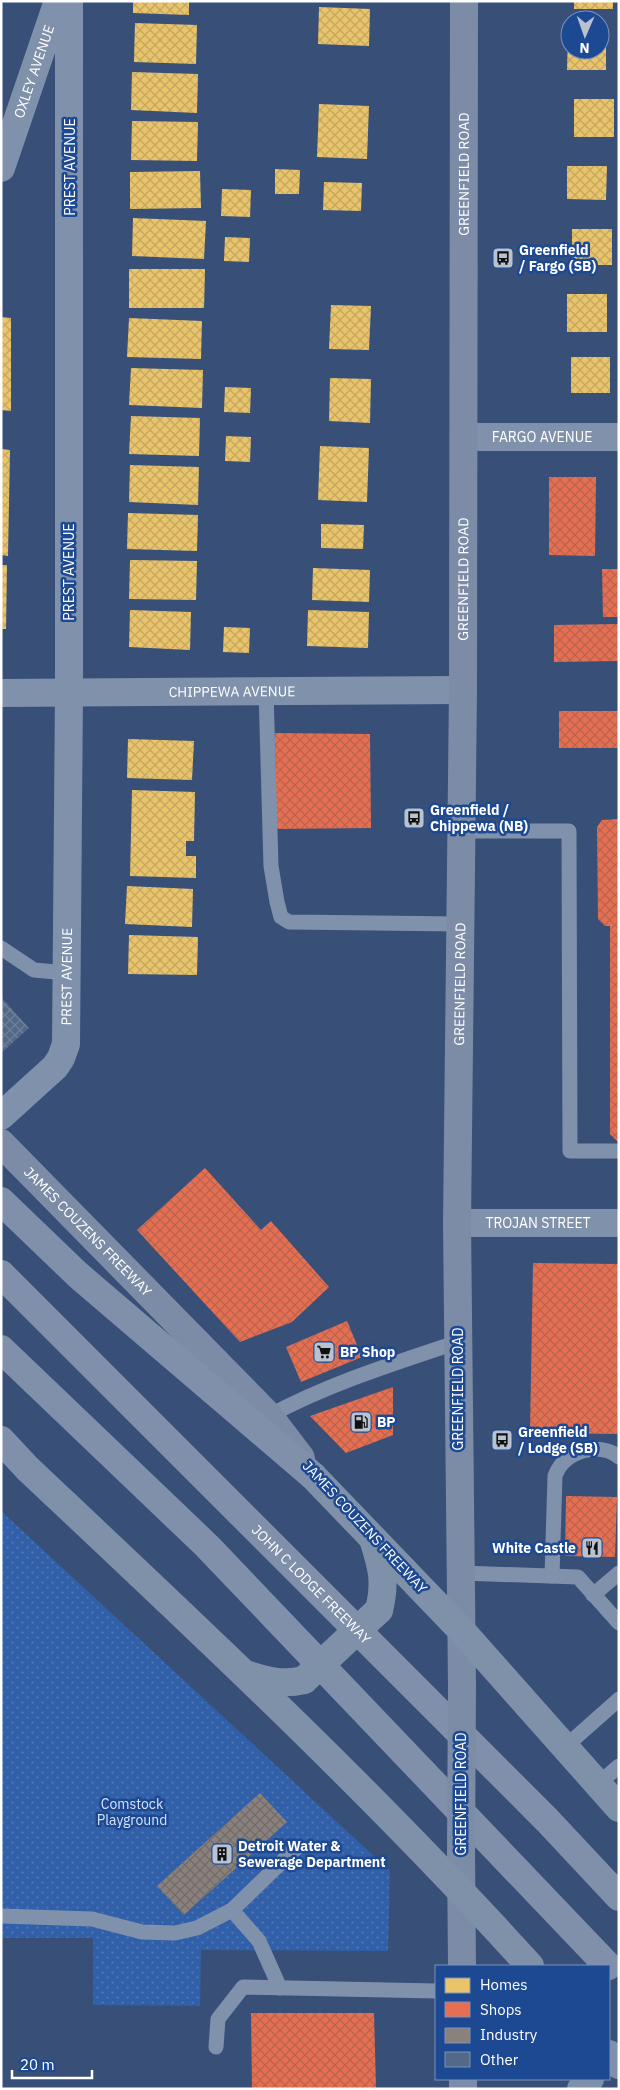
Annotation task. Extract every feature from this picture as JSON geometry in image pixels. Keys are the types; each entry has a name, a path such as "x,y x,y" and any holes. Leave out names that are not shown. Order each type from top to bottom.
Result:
{"highway":[{"path":"1,1201 78,1275 313,1476"},
{"name":"JOHN C LODGE FREEWAY","path":"1,1274 547,1820 619,1897"},
{"path":"1,1349 207,1546 606,1965"},
{"path":"1,1440 28,1469"},
{"path":"610,1969 619,1978"}],"main road":[{"name":"GREENFIELD ROAD","path":"462,1965 462,1631 457,1223 463,690 464,1"},
{"name":"JAMES COUZENS FREEWAY","path":"1,1143 269,1416 313,1476 403,1566 619,1808"},
{"path":"1,1447 28,1469 245,1673 529,1965"},
{"path":"245,1673 266,1681 287,1684 304,1680 378,1610 384,1588 381,1564 373,1538"}],"street":[{"name":"OXLEY AVENUE","path":"1,168 58,1"},
{"name":"PREST AVENUE","path":"1,1116 62,1058 66,1044 69,693 69,1"},
{"name":"FARGO AVENUE","path":"464,437 619,437"},
{"name":"CHIPPEWA AVENUE","path":"1,693 463,690"},
{"name":"TROJAN STREET","path":"457,1223 619,1223"}],"lane":[{"path":"266,692 271,866 281,917 289,922 460,924"},
{"path":"462,831 569,831 570,1151 619,1151"},
{"path":"1,948 34,970 67,973"},
{"path":"269,1416 291,1404 399,1362 458,1342"},
{"path":"552,1576 555,1476 559,1465 582,1450 612,1451 619,1457"},
{"path":"461,1573 578,1577 619,1623"},
{"path":"593,1595 619,1573"},
{"path":"565,1747 619,1699"},
{"path":"598,1784 619,1766"},
{"path":"1,1916 92,1919 142,1932 175,1933 197,1928 232,1910 296,1848"},
{"path":"232,1910 260,1941 280,1988"},
{"path":"216,2047 218,2019 243,1987 435,1990"}],"green space":[{"name":"Comstock Playground","path":"1,1511 390,1871 388,1951 201,1950 200,2006 93,2005 93,1938 1,1938"}],"building: Homes":[{"path":"133,1 189,1 189,15 133,13"},
{"path":"574,1 613,1 613,9 574,9"},
{"path":"319,7 370,9 369,46 318,44"},
{"path":"135,23 197,25 196,64 134,62"},
{"path":"567,60 606,60 606,70 567,70"},
{"path":"132,72 198,74 197,113 131,110"},
{"path":"574,99 614,99 614,137 574,137"},
{"path":"319,104 369,106 367,159 317,157"},
{"path":"132,121 198,122 197,161 131,160"},
{"path":"567,166 607,166 606,200 567,199"},
{"path":"275,169 300,170 299,194 275,194"},
{"path":"200,171 201,208 130,209 130,172"},
{"path":"324,182 362,183 361,211 323,210"},
{"path":"222,189 251,190 250,217 221,216"},
{"path":"133,218 206,221 204,259 132,256"},
{"path":"572,229 612,229 612,265 572,265"},
{"path":"225,237 250,238 249,262 224,261"},
{"path":"129,269 205,269 204,308 129,308"},
{"path":"567,294 607,294 607,332 567,332"},
{"path":"331,305 371,306 369,350 329,349"},
{"path":"1,317 11,318 11,411 1,410"},
{"path":"129,318 202,321 201,359 127,357"},
{"path":"571,357 610,357 610,393 571,393"},
{"path":"131,368 203,370 202,408 129,405"},
{"path":"330,378 371,379 370,423 329,421"},
{"path":"225,387 251,388 250,413 224,412"},
{"path":"131,416 200,418 199,456 129,454"},
{"path":"226,436 251,437 250,462 225,461"},
{"path":"320,446 369,448 367,502 318,500"},
{"path":"1,449 10,450 8,556 1,555"},
{"path":"130,465 199,467 198,505 129,502"},
{"path":"128,513 198,515 197,551 127,549"},
{"path":"321,524 364,525 363,549 321,548"},
{"path":"130,560 197,561 196,600 129,599"},
{"path":"1,565 7,565 6,629 1,629"},
{"path":"313,568 370,570 369,602 312,600"},
{"path":"130,610 191,612 190,650 129,647"},
{"path":"308,610 369,612 368,648 307,646"},
{"path":"224,627 250,628 249,653 223,652"},
{"path":"128,739 194,741 192,780 127,778"},
{"path":"132,790 195,792 194,841 186,841 186,856 196,856 196,878 130,876"},
{"path":"127,886 193,889 192,927 125,924"},
{"path":"129,935 198,937 197,975 128,974"}],"building: Shops":[{"path":"549,477 596,477 595,556 549,555"},
{"path":"602,569 619,569 619,617 603,617"},
{"path":"619,624 619,661 554,662 554,625"},
{"path":"559,711 619,711 619,748 559,748"},
{"path":"275,733 370,734 371,828 276,829"},
{"path":"619,819 619,1143 610,1134 610,926 605,926 598,919 597,827 602,820"},
{"path":"205,1168 261,1230 271,1221 329,1287 292,1322 240,1342 137,1230"},
{"path":"533,1263 619,1264 619,1434 530,1433"},
{"name":"BP Shop","path":"347,1321 362,1357 301,1382 286,1347"},
{"path":"393,1387 393,1435 346,1453 310,1416"},
{"path":"566,1496 617,1497 615,1557 565,1556"},
{"path":"251,2013 374,2013 376,2089 252,2089"}],"building: Industry":[{"name":"Detroit Water & Sewerage Department","path":"260,1793 287,1822 184,1915 157,1886"}],"building: Other":[{"path":"1,997 29,1028 1,1053"}],"place":[{"name":"Greenfield / Fargo (SB)","path":"503,258"},
{"name":"Greenfield / Chippewa (NB)","path":"414,818"},
{"name":"BP Shop","path":"324,1352"},
{"name":"BP","path":"361,1422"},
{"name":"Greenfield / Lodge (SB)","path":"502,1440"},
{"name":"White Castle","path":"592,1548"},
{"name":"Detroit Water & Sewerage Department","path":"222,1854"}]}
